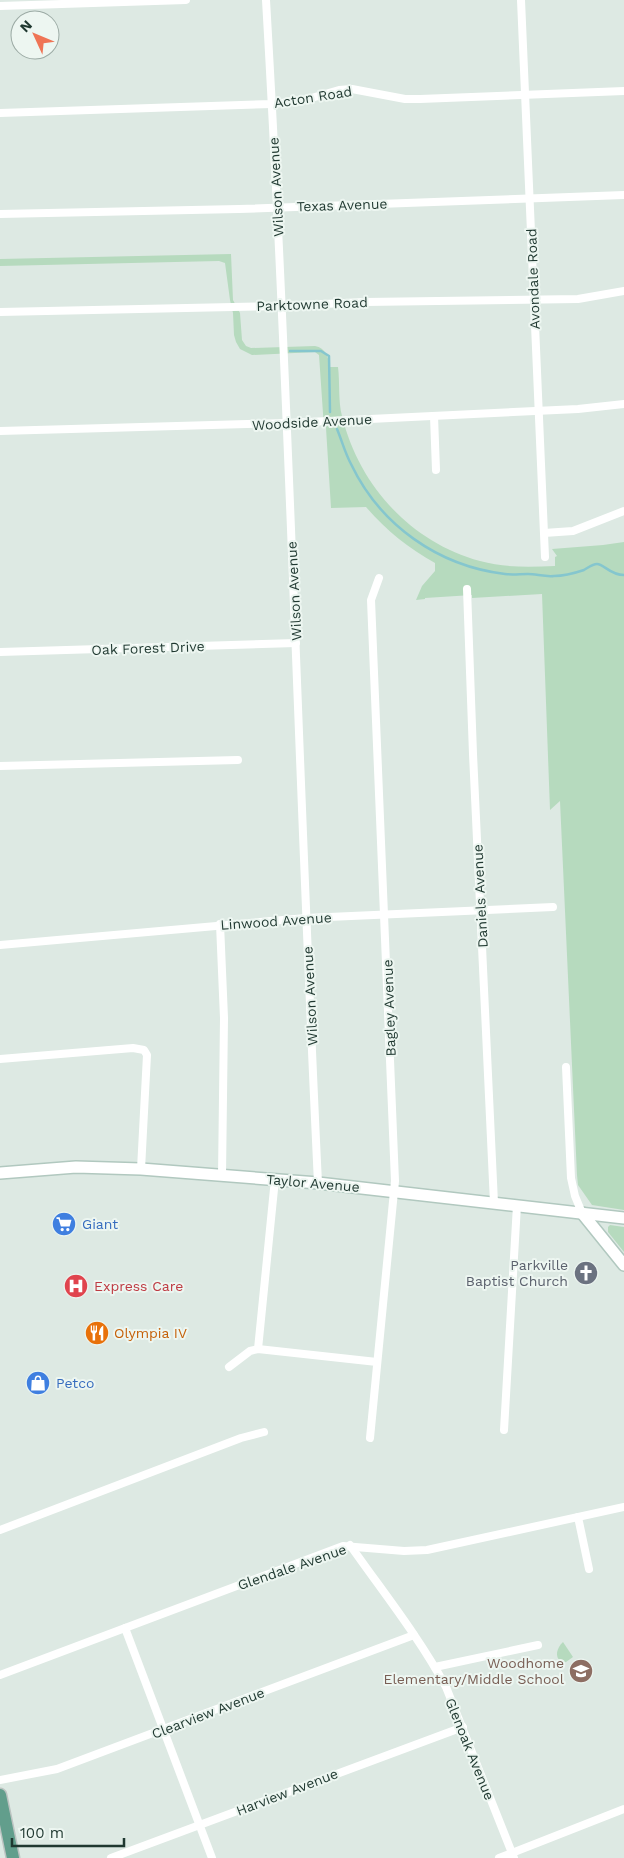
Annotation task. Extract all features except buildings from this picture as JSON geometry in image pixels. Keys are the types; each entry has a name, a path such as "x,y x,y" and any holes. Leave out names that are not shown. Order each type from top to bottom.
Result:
{"main road":[{"name":"Taylor Avenue","path":"0,1173 76,1167 141,1169 318,1183 624,1218"},
{"path":"582,1213 624,1265"},
{"path":"0,1795 3,1827 13,1858"}],"street":[{"path":"0,6 186,0"},
{"name":"Wilson Avenue","path":"266,0 282,306 298,733 318,1183"},
{"name":"Avondale Road","path":"521,0 537,411 545,557"},
{"name":"Acton Road","path":"0,113 272,104 301,101 352,88 405,99 624,91"},
{"name":"Texas Avenue","path":"0,214 624,195"},
{"name":"Parktowne Road","path":"0,312 282,306 365,302 534,300 587,298 624,290"},
{"name":"Woodside Avenue","path":"0,431 286,423 596,408 624,404"},
{"path":"434,416 436,470"},
{"path":"544,533 573,531 624,511"},
{"name":"Bagley Avenue","path":"370,1438 396,1181 371,600 379,578"},
{"name":"Daniels Avenue","path":"467,588 494,1203"},
{"name":"Oak Forest Drive","path":"0,652 296,643"},
{"path":"0,766 238,760"},
{"name":"Linwood Avenue","path":"0,945 220,924 306,918 553,907"},
{"path":"220,924 224,1018 222,1175"},
{"path":"0,1059 133,1048 144,1050 147,1055 141,1169"},
{"path":"566,1067 571,1178 574,1196 582,1213"},
{"path":"258,1349 275,1180"},
{"path":"504,1430 517,1205"},
{"path":"229,1367 250,1351 258,1349 377,1362"},
{"path":"0,1530 241,1438 264,1432"},
{"name":"Glendale Avenue","path":"0,1675 343,1546 350,1545 394,1551 418,1551 624,1507"},
{"path":"578,1517 590,1569"},
{"name":"Glenoak Avenue","path":"350,1545 435,1666 463,1727 513,1856"},
{"path":"125,1628 212,1858"},
{"name":"Clearview Avenue","path":"0,1780 57,1769 414,1635"},
{"path":"435,1666 538,1645"},
{"name":"Harview Avenue","path":"111,1858 463,1727"},
{"path":"499,1858 513,1856 624,1809"}],"green space":[{"path":"231,254 233,300 240,313 242,340 246,346 251,348 315,346 324,351 330,367 338,367 342,416 350,441 361,465 391,507 410,525 431,540 455,552 480,561 508,566 555,566 555,557 557,556 552,549 624,542 624,1210 592,1205 578,1185 560,801 550,810 542,594 472,598 472,595 416,600 422,586 435,571 435,563 398,538 366,507 331,508 319,355 315,352 252,355 240,349 234,335 233,313 225,263 219,261 0,266 0,259"},
{"path":"610,1225 624,1227 624,1252 608,1232"},
{"path":"563,1642 573,1657 566,1662 561,1662 557,1655 558,1649"}],"waterway":[{"path":"290,351 321,351 329,356 330,412"},
{"path":"337,429 351,464 363,486 378,506 395,524 434,552 457,562 505,574 562,575 584,570 597,564 611,572 624,575"}],"place":[{"name":"Giant","path":"64,1224"},
{"name":"Parkville Baptist Church","path":"586,1273"},
{"name":"Express Care","path":"76,1286"},
{"name":"Olympia IV","path":"97,1333"},
{"name":"Petco","path":"38,1383"},
{"name":"Woodhome Elementary/Middle School","path":"581,1671"}]}
